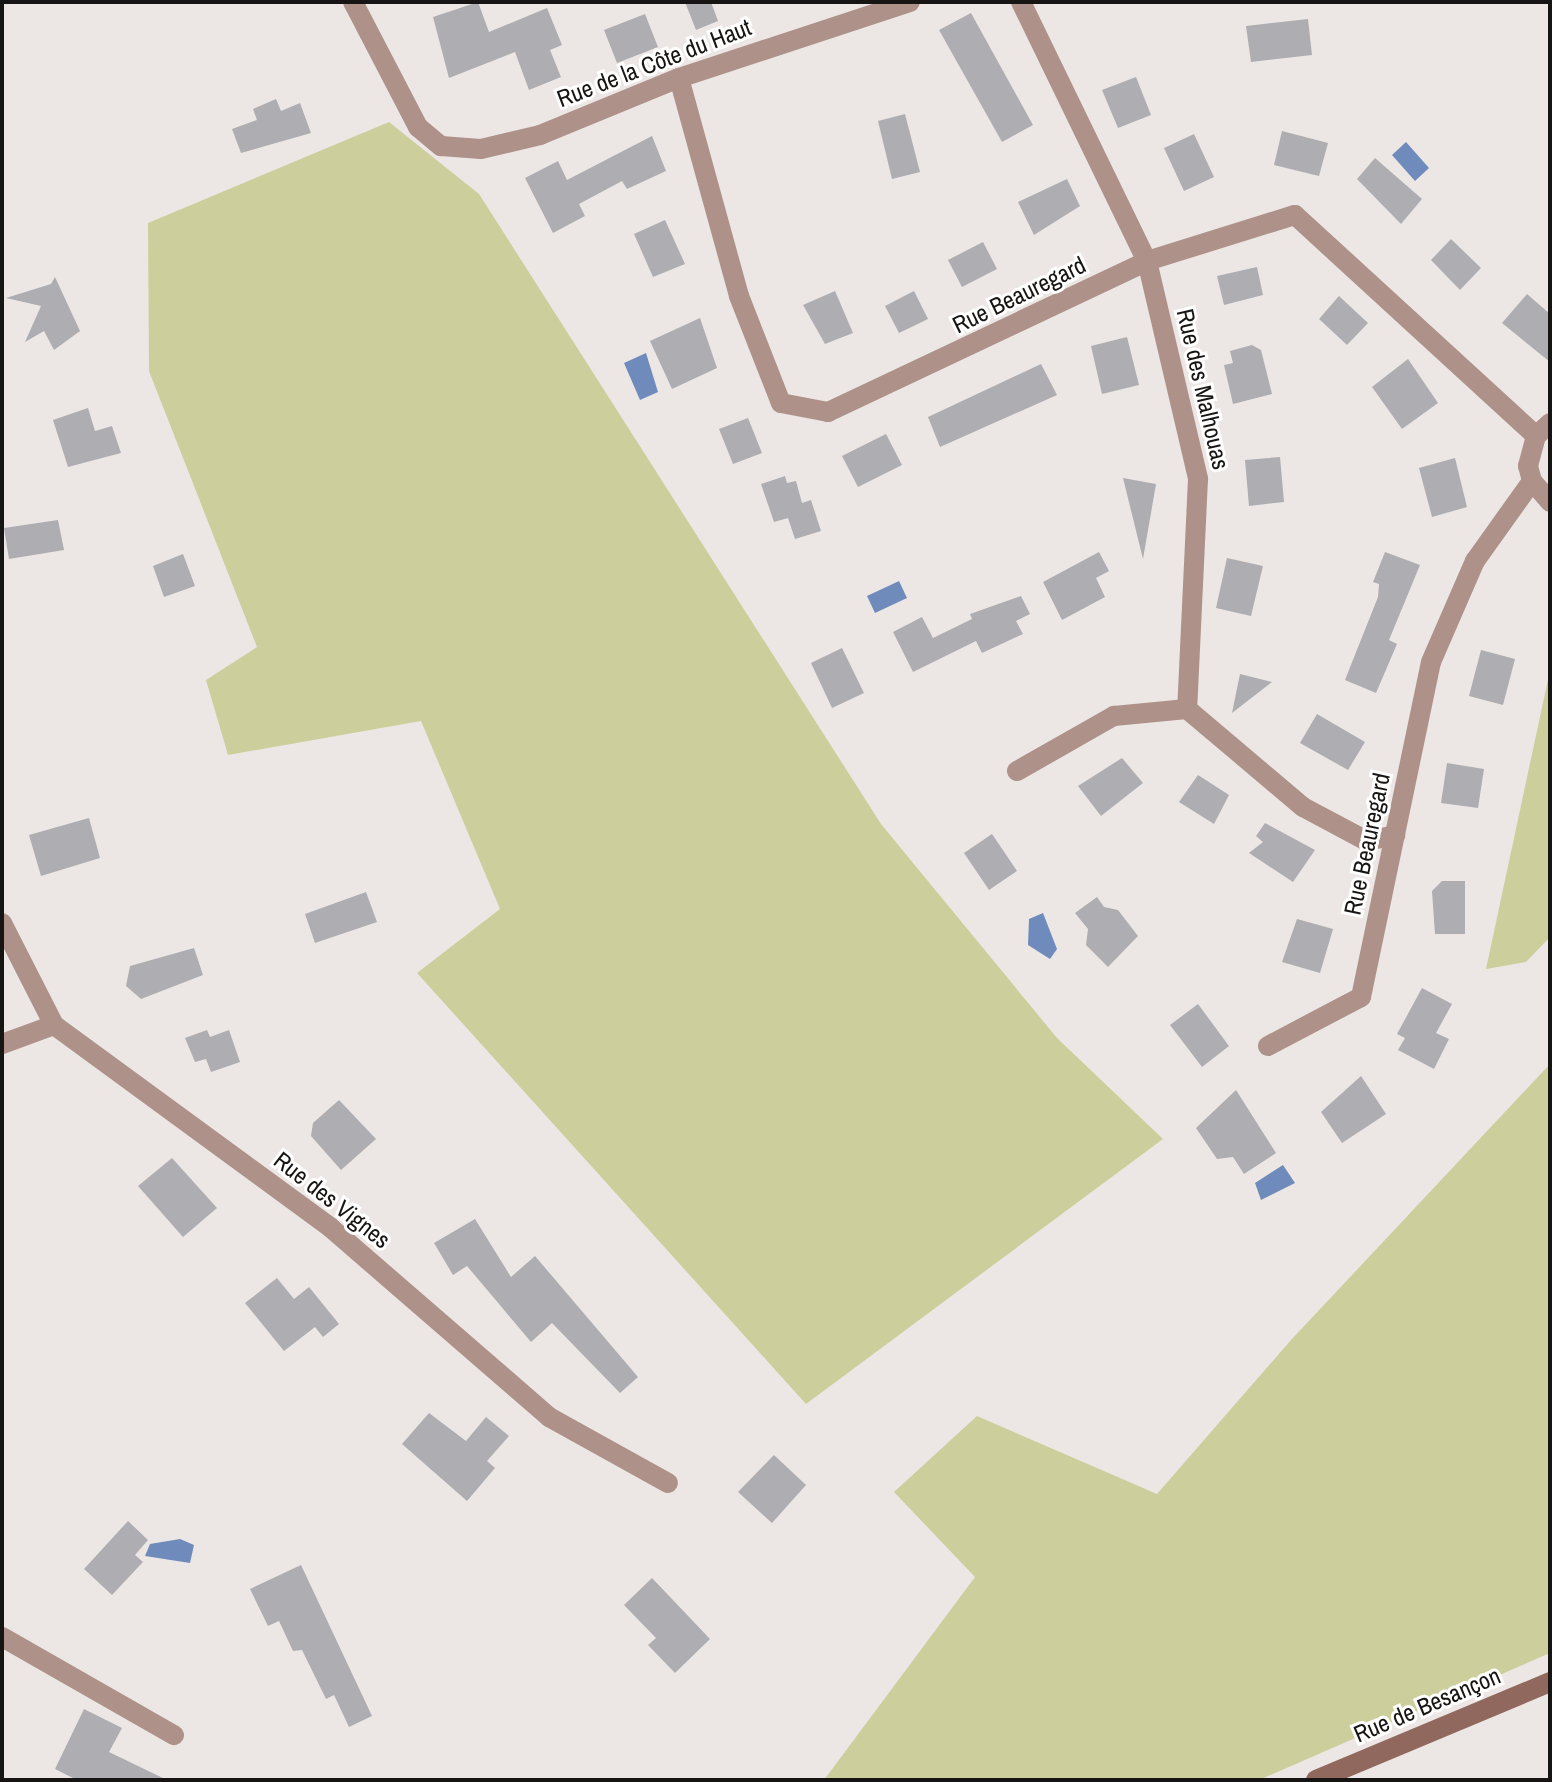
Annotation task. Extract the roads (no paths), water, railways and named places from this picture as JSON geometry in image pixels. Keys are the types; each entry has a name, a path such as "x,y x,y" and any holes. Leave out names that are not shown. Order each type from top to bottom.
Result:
{"main road":[{"name":"Rue de Besançon","path":"1322,1779 1550,1682"}],"street":[{"name":"Rue de la Côte du Haut","path":"353,2 418,127 441,146 481,149 540,135 679,78 910,2"},
{"name":"Rue des Malhouas","path":"1021,2 1147,261 1198,479 1187,709"},
{"name":"Rue Beauregard","path":"679,78 739,296 781,403 828,412 1147,261 1295,215 1543,430"},
{"path":"1543,430 1532,481 1550,502"},
{"name":"Rue Beauregard","path":"1268,1046 1361,997 1431,662 1475,561 1532,481"},
{"path":"1017,771 1114,716 1187,709 1303,807 1367,841 1395,835"},
{"name":"Rue des Vignes","path":"2,923 54,1025 331,1228 549,1417 668,1483"},
{"path":"2,1044 54,1025"},
{"path":"2,1637 174,1735"}],"water":[{"path":"1406,142 1429,168 1415,181 1392,155"},
{"path":"646,353 658,392 640,400 624,363"},
{"path":"899,581 907,598 875,613 867,596"},
{"path":"1043,913 1057,949 1050,959 1028,945 1029,919"},
{"path":"1283,1165 1295,1183 1261,1200 1255,1183"},
{"path":"180,1539 194,1545 190,1563 145,1556 150,1544"}]}
